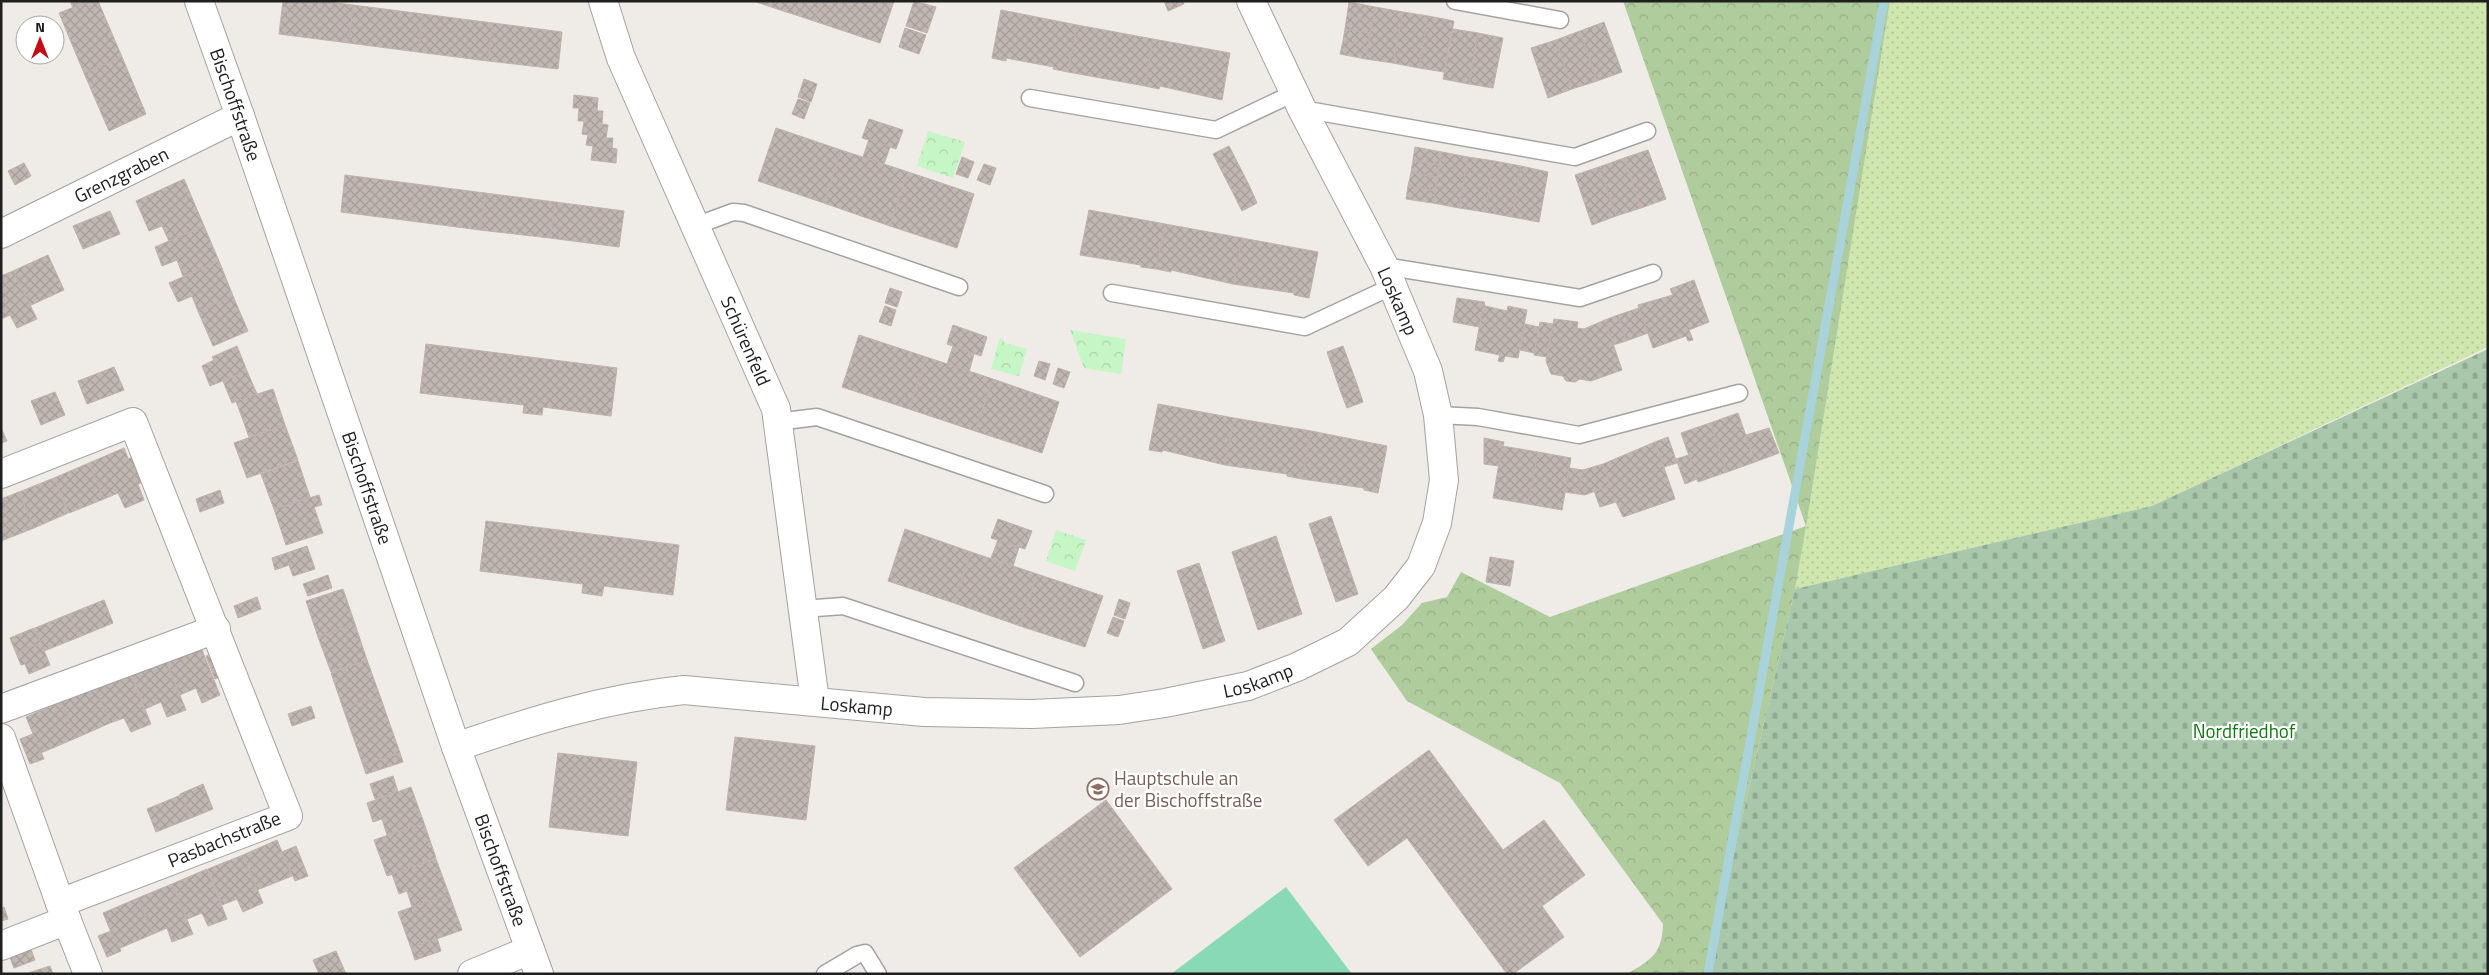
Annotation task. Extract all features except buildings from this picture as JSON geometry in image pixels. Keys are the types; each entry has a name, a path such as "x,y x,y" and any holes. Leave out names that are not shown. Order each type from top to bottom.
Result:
{"street":[{"name":"Bischoffstraße","path":"199,1 456,747 534,962"},
{"name":"Schürenfeld","path":"603,1 621,58 776,409 815,700"},
{"name":"Loskamp","path":"456,747 548,716 645,694 684,690 815,700 924,712 984,714 1111,711 1165,704 1248,686 1297,667 1348,642 1396,598 1421,566 1437,523 1444,480 1438,415 1428,371 1388,276 1298,101 1252,1"},
{"name":"Grenzgraben","path":"1,234 240,116"},
{"name":"Pasbachstraße","path":"1,474 133,422 216,628 288,816 64,912 1,946"},
{"path":"1,709 216,628"},
{"path":"1,738 88,974"},
{"path":"472,974 534,962"}],"lane":[{"path":"1455,1 1560,20"},
{"path":"1030,98 1216,130 1298,101 1574,156 1647,131"},
{"path":"695,226 733,212 744,214 959,287"},
{"path":"1112,293 1305,327 1388,276 1580,298 1654,273"},
{"path":"1438,415 1478,417 1579,435 1739,393"},
{"path":"777,422 817,417 1045,494"},
{"path":"803,609 843,606 1075,684"},
{"path":"825,974 857,954 864,953 878,974"}],"green space":[{"path":"1623,1 1890,1 1806,526"},
{"path":"1890,1 2488,1 2488,347 2152,506 1795,589"},
{"path":"928,131 965,142 953,178 917,166"},
{"path":"1070,330 1126,339 1121,374 1084,368"},
{"path":"1000,337 1005,343 1027,349 1019,376 991,369"},
{"name":"Nordfriedhof","path":"2488,349 2488,974 1706,974 1795,589 2152,506"},
{"path":"1806,526 1795,589 1706,974 1627,974 1654,955 1658,949 1663,924 1560,783 1407,701 1371,649 1402,625 1422,603 1447,597 1461,572 1550,617"},
{"path":"1056,530 1086,540 1075,571 1046,561"},
{"path":"1286,887 1352,974 1171,974"}],"waterway":[{"path":"1708,974 1884,1"}],"place":[{"name":"Hauptschule an der Bischoffstraße","path":"1098,789"}]}
